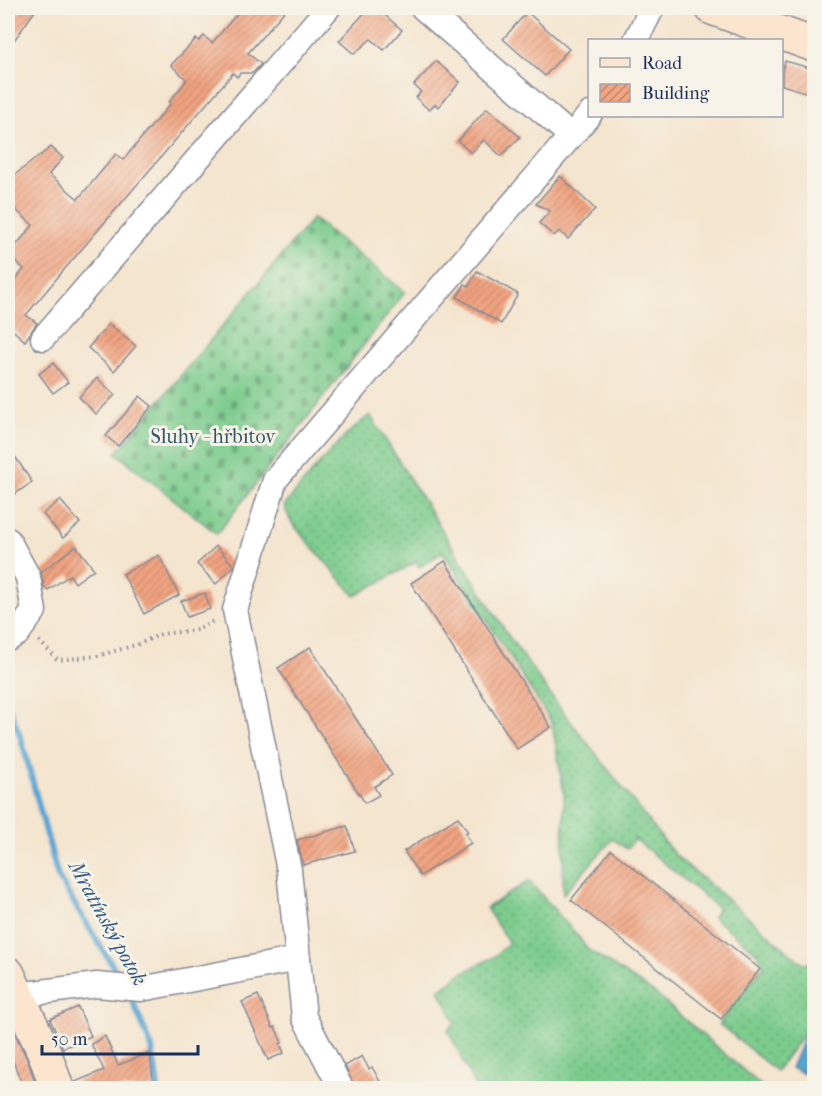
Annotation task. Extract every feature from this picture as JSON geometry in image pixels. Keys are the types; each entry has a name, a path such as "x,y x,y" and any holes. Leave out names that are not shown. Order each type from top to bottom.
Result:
{"street":[{"path":"43,338 328,8"},
{"path":"423,8 571,136"},
{"path":"636,39 652,8"},
{"path":"712,8 814,45"},
{"path":"341,1089 304,1017 289,870 235,610 274,480 588,116"},
{"path":"8,540 28,577 34,611 12,637"},
{"path":"57,1089 45,1054 13,985 97,985 141,989 298,959"}],"path":[{"path":"12,637 36,637 58,660 97,656 139,644 161,634 196,630 235,610"}],"green space":[{"name":"Sluhy - hřbitov","path":"313,218 405,292 217,534 116,453"},
{"path":"370,415 508,635 557,704 675,855 802,963 814,962 814,1038 804,1033 776,1071 719,1024 764,965 756,952 713,917 718,908 635,839 627,849 613,839 563,894 564,794 552,723 443,552 419,567 416,562 355,596 291,522 284,506 335,446"},
{"path":"529,881 587,949 653,992 764,1088 476,1088 448,1030 455,1022 439,990 462,973 494,957 509,943 486,908"}],"water":[{"path":"804,1037 814,1041 814,1078 791,1068"}],"building":[{"path":"14,8 37,8 8,49 8,17"},
{"path":"242,8 287,8 248,53 261,64 253,73 240,73 237,77 233,73 63,271 26,315 37,323 25,341 8,326 8,289 24,269 8,255 33,225 8,203 8,180 51,147 63,158 49,174 78,199 116,154 123,160 171,103 169,102 187,80 171,65 196,39 199,41 204,36 212,43"},
{"path":"369,8 375,14 379,10 402,30 384,50 371,39 354,54 339,41"},
{"path":"527,12 569,49 545,76 503,39"},
{"path":"436,61 460,82 438,107 435,104 429,110 416,98 421,92 414,85"},
{"path":"785,61 814,69 814,95 783,85"},
{"path":"487,108 520,137 501,156 484,140 471,153 458,141"},
{"path":"560,176 595,209 568,239 559,231 554,236 539,223 550,211 536,204"},
{"path":"477,271 518,294 501,324 457,297 465,284 469,286"},
{"path":"109,324 136,346 114,371 88,348"},
{"path":"53,363 68,382 53,393 39,374"},
{"path":"97,378 115,395 96,414 79,397"},
{"path":"140,396 152,406 118,446 106,436"},
{"path":"8,446 32,482 8,499"},
{"path":"60,500 80,523 63,538 43,514"},
{"path":"76,546 94,569 75,583 70,575 48,590 44,587 41,572"},
{"path":"216,546 234,566 216,584 197,564"},
{"path":"159,555 179,595 144,614 123,574"},
{"path":"445,561 551,727 517,749 411,583"},
{"path":"205,593 210,609 187,617 181,601"},
{"path":"310,647 392,775 374,787 379,795 365,803 278,668"},
{"path":"458,817 468,832 465,833 471,843 420,876 404,851"},
{"path":"347,826 355,851 303,865 297,840"},
{"path":"611,850 760,969 721,1019 571,900"},
{"path":"258,995 273,1028 275,1027 284,1053 268,1060 242,1002"},
{"path":"78,1007 91,1036 63,1048 50,1019"},
{"path":"15,1034 28,1061 37,1089 24,1089 13,1061 8,1063 8,1038"},
{"path":"105,1036 118,1065 150,1053 154,1089 75,1089 75,1082 104,1070 91,1044"},
{"path":"362,1056 369,1069 372,1067 384,1089 355,1089 345,1066"}],"waterway":[{"name":"Mratínský potok","path":"8,705 21,738 58,877 122,981"},
{"name":"Mratínský potok","path":"130,995 152,1048 158,1088"}]}
